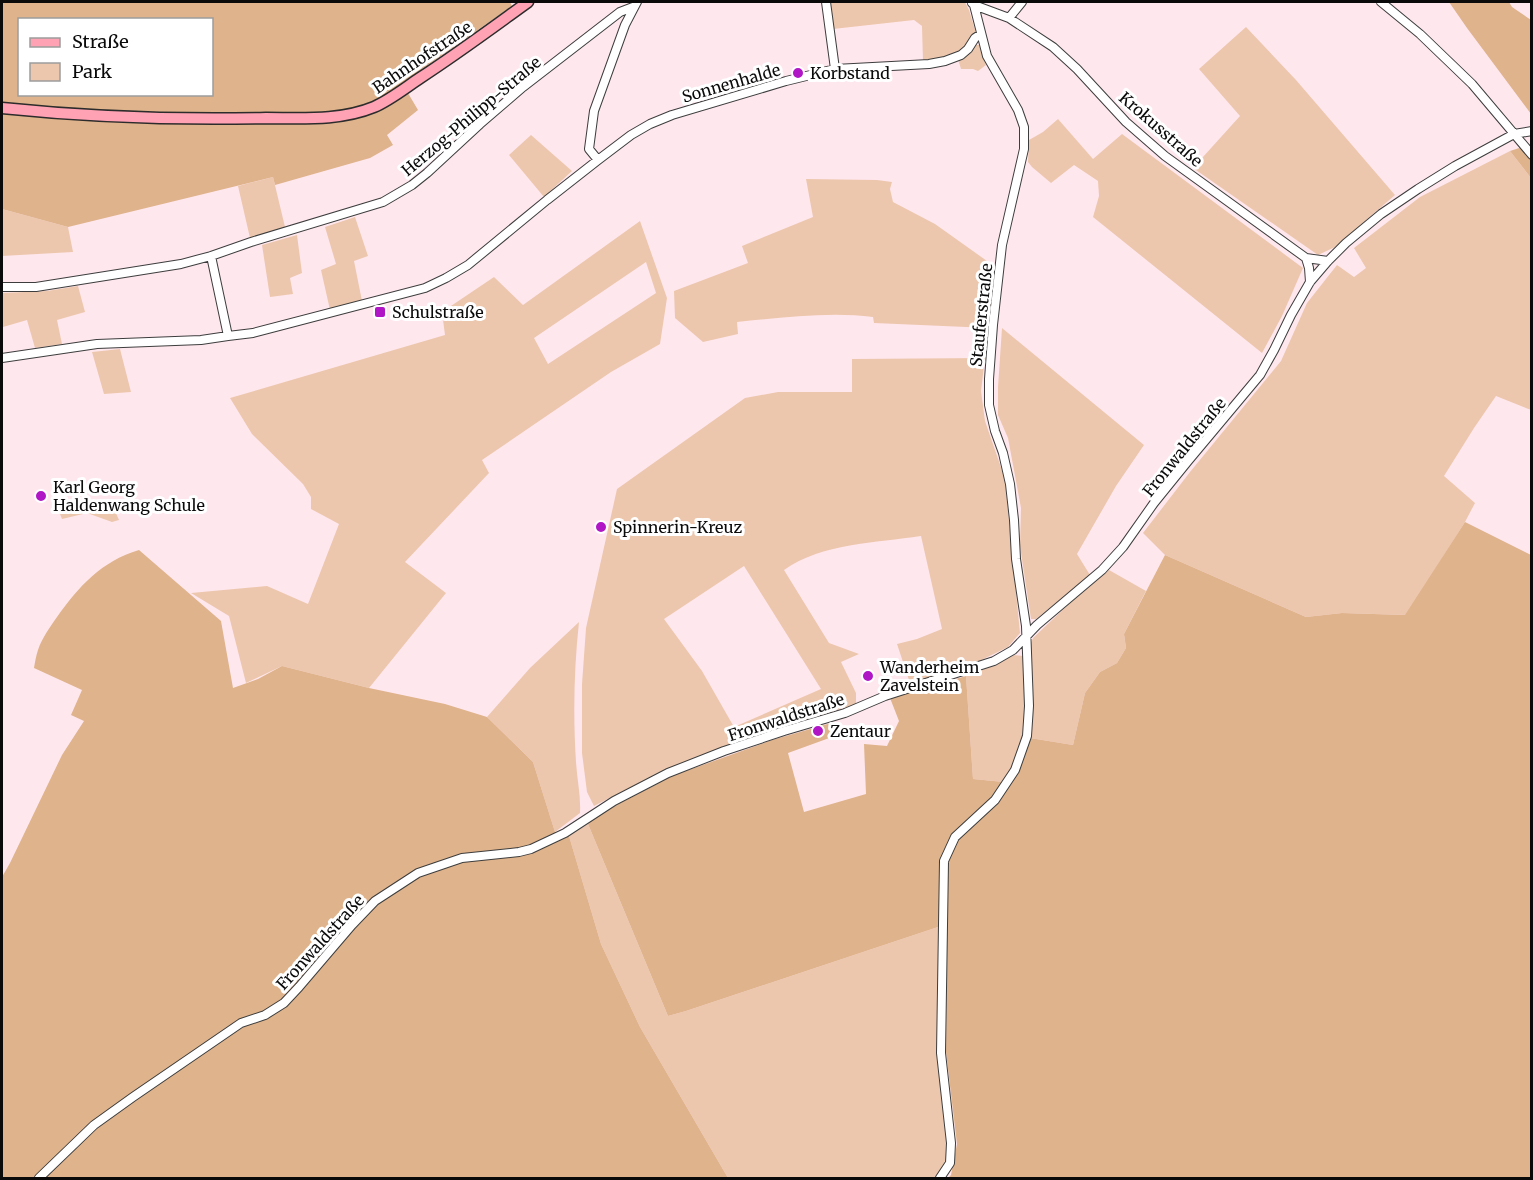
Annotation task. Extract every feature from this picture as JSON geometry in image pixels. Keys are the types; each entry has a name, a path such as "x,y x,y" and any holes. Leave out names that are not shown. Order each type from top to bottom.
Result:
{"street":[{"name":"Bahnhofstraße","path":"2,108 135,118 224,119 326,117 353,114 395,95 528,2"},
{"path":"826,2 835,69"},
{"path":"1008,18 1022,2"},
{"path":"1381,2 1420,34 1472,84 1532,155"},
{"name":"Krokusstraße","path":"972,3 1008,18 1053,47 1077,69 1126,122 1166,156 1306,258 1328,261"},
{"name":"Stauferstraße","path":"940,1179 950,1163 951,1143 941,1053 944,861 955,837 995,800 1015,770 1027,736 1029,706 1026,637 1016,559 1010,484 989,405 988,387 1002,245 1024,149 1024,127 1018,110 987,56 972,3"},
{"path":"2,358 97,344 201,340 253,333 426,288 446,279 468,265 597,160 589,149 594,111 635,4"},
{"name":"Herzog-Philipp-Straße","path":"2,287 76,281 181,264 390,198 427,173 523,87 620,12 635,4"},
{"name":"Sonnenhalde","path":"597,160 631,135 672,115 835,69 929,64 945,61 961,55 981,34"},
{"name":"Fronwaldstraße","path":"39,1179 94,1125 125,1102 241,1023 265,1016 284,1003 375,901 418,873 462,858 531,849 565,833 614,801 668,773 724,751 845,713 885,696 994,661 1013,650 1037,625 1102,570 1123,547 1188,461 1260,375 1310,282 1346,243 1381,214 1455,166 1514,134 1532,131"},
{"path":"212,256 228,336"},
{"path":"1306,258 1310,282"}],"green space":[{"path":"831,2 965,2 976,33 966,48 954,56 923,62 922,26 914,20 833,29"},
{"path":"1246,27 1296,80 1395,195 1335,247 1318,255 1193,168 1240,116 1199,69"},
{"path":"973,45 979,45 986,65 978,71 961,69 958,59"},
{"path":"1058,119 1093,159 1122,134 1303,268 1282,316 1262,353 1093,217 1099,196 1098,181 1074,165 1051,183 1032,167 1028,162 1029,140"},
{"path":"531,135 572,171 544,197 509,155"},
{"path":"1510,151 1531,178 1531,410 1496,396 1444,476 1475,503 1406,615 1342,613 1306,617 1165,555 1143,533 1281,361 1307,303 1337,265 1354,277 1366,268 1354,248 1420,197"},
{"path":"273,177 285,227 250,238 238,186"},
{"path":"806,179 892,182 890,189 893,202 935,224 994,266 989,328 874,323 873,317 822,315 737,322 738,334 703,342 675,318 674,291 748,263 742,246 813,217"},
{"path":"2,209 68,227 73,252 2,256"},
{"path":"355,217 368,256 354,261 362,301 330,310 321,270 336,264 325,227"},
{"path":"640,221 667,298 660,344 611,372 482,460 489,473 405,562 446,593 369,688 282,666 246,683 229,616 191,593 267,586 308,604 339,524 311,509 311,497 303,484 252,434 230,398 445,335 442,312 494,277 523,305","holes":["646,262 656,293 548,364 534,338"]},
{"path":"297,235 302,273 290,278 293,294 270,297 262,245"},
{"path":"78,286 85,312 57,320 62,344 35,348 27,320 3,327 2,293 47,291"},
{"path":"1002,328 1144,445 1116,486 1077,554 1090,575 1036,619 1031,619 1020,546 1021,508 1008,438 998,415"},
{"path":"120,349 131,392 104,394 92,352"},
{"path":"985,358 981,391 985,421 1005,479 1020,633 1008,647 965,668 911,686 897,644 942,629 921,536 832,549 815,554 784,570 829,643 859,654 841,662 856,693 856,704 759,735 666,769 594,806 587,792 582,753 582,684 586,628 617,489 745,398 778,392 852,392 852,359","holes":["744,566 821,689 734,727 702,671 664,619"]},
{"path":"89,503 115,511 119,520 112,522 87,513 62,519 58,509"},
{"path":"1109,570 1146,591 1124,634 1126,648 1117,663 1100,672 1085,693 1073,745 1030,738 1032,710 1029,648 1033,638"},
{"path":"579,622 574,710 580,813 555,832 533,762 487,717 530,668"},
{"path":"1013,655 1023,656 1025,738 1004,782 973,779 966,676"},
{"path":"588,824 668,1016 941,926 948,1159 937,1178 728,1178 640,1027 601,944 569,836"}],"shaded area":[{"path":"2,2 510,2 512,6 402,83 418,110 387,135 393,145 370,158 275,185 273,177 68,227 2,209"},
{"path":"1449,2 1509,2 1512,7 1531,20 1531,114 1467,28"},
{"path":"1531,144 1531,178 1510,151"},
{"path":"1465,522 1531,555 1531,1178 948,1178 951,1175 957,1144 946,1052 947,924 668,1016 588,824 596,816 672,776 772,740 839,722 843,733 788,753 804,812 866,794 864,744 887,746 899,721 890,698 966,676 973,779 1004,782 1016,776 1030,738 1073,745 1085,693 1100,672 1117,663 1126,648 1124,634 1165,555 1306,617 1342,613 1405,615"},
{"path":"139,550 221,621 233,688 258,679 282,666 445,704 487,717 533,762 555,832 569,836 601,944 640,1027 728,1178 2,1178 2,877 62,755 84,721 71,715 82,690 34,668 40,646 49,629 83,585 114,561"}],"place":[{"name":"Korbstand","path":"798,73"},
{"name":"Schulstraße","path":"380,312"},
{"name":"Karl Georg Haldenwang Schule","path":"41,496"},
{"name":"Spinnerin-Kreuz","path":"601,527"},
{"name":"Wanderheim Zavelstein","path":"868,676"},
{"name":"Zentaur","path":"818,731"}]}
